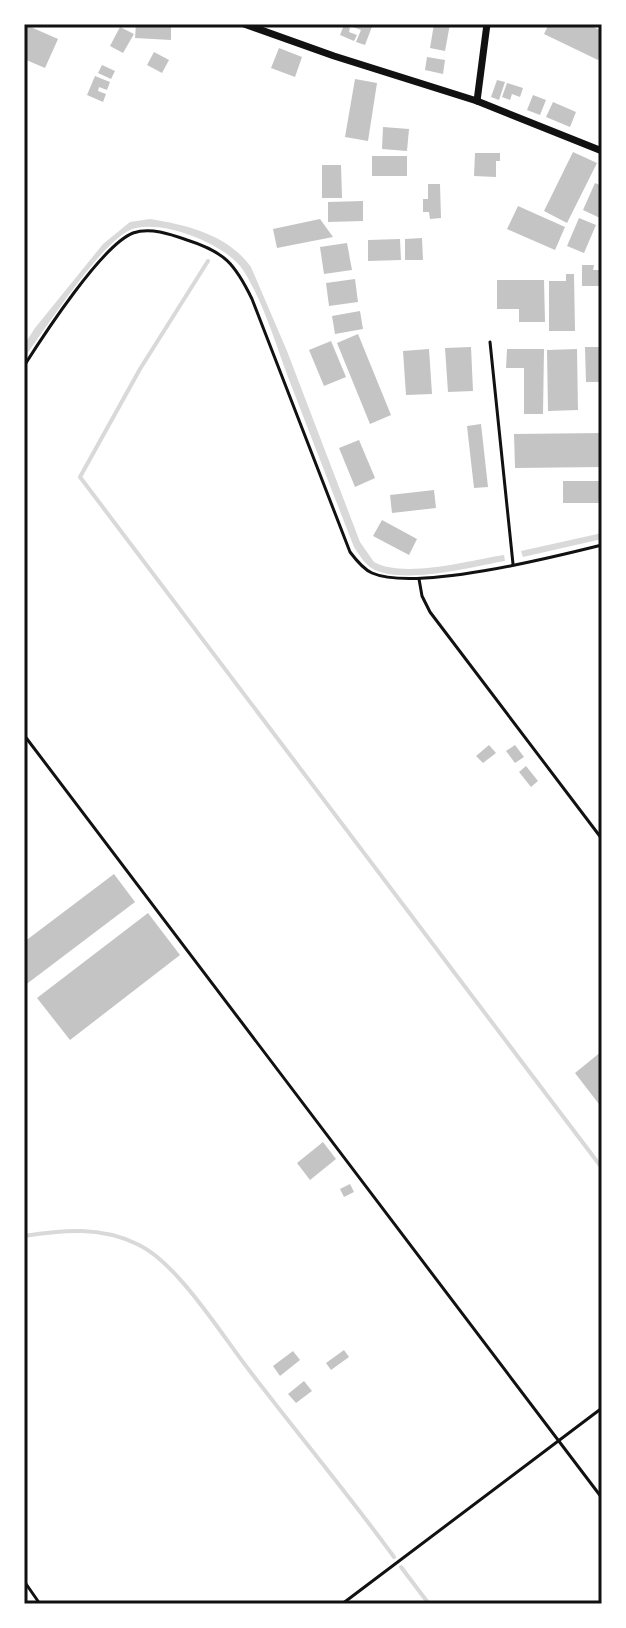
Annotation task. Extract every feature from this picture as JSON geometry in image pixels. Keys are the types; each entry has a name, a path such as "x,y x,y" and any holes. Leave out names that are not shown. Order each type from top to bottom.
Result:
{"street":[{"path":"244,24 477,101 602,151"},
{"path":"477,101 487,24"}],"lane":[{"path":"24,366 71,298 121,240 131,234 154,231 211,248 231,263 252,299 350,552 371,573 405,580 419,579 513,564 602,545"},
{"path":"490,342 513,564"},
{"path":"419,579 422,596 430,612 602,839"},
{"path":"24,735 602,1498"},
{"path":"342,1604 602,1408"},
{"path":"24,1581 40,1604"}],"shaded area":[{"path":"150,219 193,228 219,239 251,267 287,351 360,542 374,562 387,567 420,569 504,555 505,561 421,575 388,574 366,563 354,547 257,295 235,260 207,242 156,227 128,231 88,270 24,358 24,345 35,328 103,244 130,222"},
{"path":"602,533 602,539 523,557 521,551"}],"building":[{"path":"24,24 58,39 45,68 24,59"},
{"path":"136,24 171,24 171,40 135,38"},
{"path":"345,24 373,24 365,45 356,42 361,30"},
{"path":"434,24 450,24 445,51 430,48"},
{"path":"549,24 587,24 602,31 602,52 598,60 544,34"},
{"path":"344,25 350,28 349,32 357,35 354,41 340,35"},
{"path":"120,27 134,34 123,53 110,46"},
{"path":"279,48 302,57 295,77 271,68"},
{"path":"154,52 169,60 162,73 147,65"},
{"path":"427,57 445,60 443,74 425,70"},
{"path":"102,65 115,71 111,79 98,73"},
{"path":"95,76 110,82 107,90 99,87 98,91 106,94 103,102 87,95"},
{"path":"355,79 377,83 368,141 345,137"},
{"path":"497,80 505,82 499,100 491,97"},
{"path":"507,83 523,88 520,97 512,94 510,100 502,97"},
{"path":"533,95 546,100 540,115 527,110"},
{"path":"553,102 576,112 570,127 546,117"},
{"path":"383,127 409,129 407,151 382,149"},
{"path":"573,152 597,163 567,223 544,211"},
{"path":"475,153 500,153 500,161 496,161 496,177 474,176"},
{"path":"372,156 407,156 407,176 372,176"},
{"path":"322,165 341,165 342,198 322,198"},
{"path":"595,183 602,186 600,218 583,210"},
{"path":"428,184 440,184 441,218 430,219 429,212 423,212 423,199 428,199"},
{"path":"363,201 363,221 328,222 328,202"},
{"path":"518,206 565,227 555,250 507,229"},
{"path":"579,218 596,225 584,253 567,246"},
{"path":"320,219 333,237 277,248 273,229"},
{"path":"422,238 423,260 405,260 405,239"},
{"path":"400,239 401,260 368,261 368,240"},
{"path":"347,243 352,270 324,274 320,247"},
{"path":"582,265 594,265 593,270 602,270 602,286 582,286"},
{"path":"566,274 574,274 575,331 549,331 549,281 566,281"},
{"path":"355,279 358,302 329,306 326,283"},
{"path":"497,280 544,280 545,322 519,322 519,309 497,309"},
{"path":"360,311 363,329 335,334 332,316"},
{"path":"358,334 391,415 370,424 337,343"},
{"path":"331,341 346,377 324,386 309,350"},
{"path":"471,347 473,391 448,392 445,348"},
{"path":"585,347 602,347 602,382 586,382"},
{"path":"429,349 432,394 406,395 403,351"},
{"path":"507,349 544,349 543,414 524,414 524,368 506,368"},
{"path":"577,349 578,410 548,411 547,350"},
{"path":"481,424 488,487 474,488 467,426"},
{"path":"602,433 602,467 515,468 514,434"},
{"path":"359,440 375,478 355,487 339,448"},
{"path":"563,481 602,481 602,503 563,503"},
{"path":"434,490 436,508 392,513 390,495"},
{"path":"382,520 417,539 409,555 373,536"},
{"path":"489,745 496,753 483,763 476,756"},
{"path":"515,745 524,757 515,763 506,751"},
{"path":"526,766 538,781 531,787 519,772"},
{"path":"114,874 135,902 24,986 24,942"},
{"path":"148,913 180,955 70,1040 37,998"},
{"path":"602,1051 602,1108 575,1073"},
{"path":"323,1142 336,1159 310,1180 297,1163"},
{"path":"350,1184 354,1192 344,1197 340,1189"},
{"path":"344,1350 349,1357 331,1370 326,1363"},
{"path":"293,1351 300,1360 280,1376 273,1366"},
{"path":"304,1381 312,1391 296,1403 288,1394"}],"waterway":[{"path":"208,261 140,369 80,477 602,1168"},
{"path":"24,1236 67,1231 109,1234 137,1244 167,1266 198,1300 394,1557"},
{"path":"401,1567 429,1604"}]}
